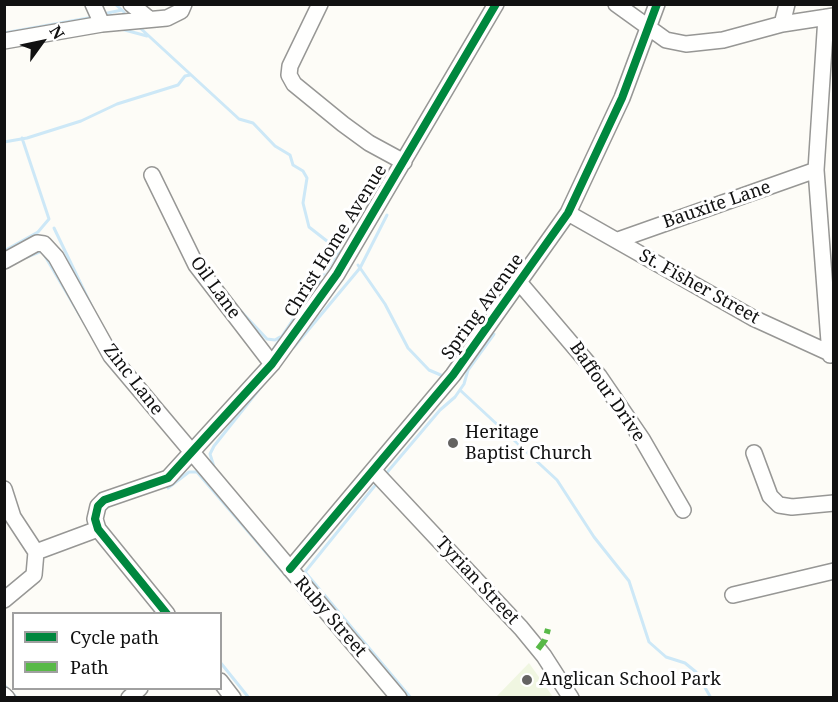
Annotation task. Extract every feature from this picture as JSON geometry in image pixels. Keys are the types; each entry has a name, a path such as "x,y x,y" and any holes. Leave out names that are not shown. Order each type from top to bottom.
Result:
{"street":[{"path":"93,4 102,24"},
{"path":"131,4 148,18"},
{"path":"4,41 102,24 174,16 184,4"},
{"path":"320,4 290,66 289,75 294,84 369,143 404,162"},
{"name":"Christ Home Avenue","path":"98,529 96,511 104,500 168,478 272,364 321,299 496,4"},
{"path":"616,4 649,30 666,40 686,44 723,40 782,24 830,16 816,170 832,355"},
{"name":"Spring Avenue","path":"290,569 375,471 453,375 568,213 622,98 657,4"},
{"path":"782,24 787,4"},
{"name":"Bauxite Lane","path":"618,240 816,170"},
{"name":"Oil Lane","path":"152,175 196,265 272,364"},
{"name":"St. Fisher Street","path":"568,213 753,318 832,355"},
{"name":"Zinc Lane","path":"4,261 34,244 41,243 56,257 111,356 191,454"},
{"name":"Baffour Drive","path":"519,282 600,376 642,439 683,510"},
{"path":"754,453 770,496 778,505 792,507 834,503"},
{"name":"Ruby Street","path":"191,454 399,698"},
{"name":"Tyrian Street","path":"375,471 521,628 544,656 571,698"},
{"path":"4,489 13,517 36,552 34,575 4,600"},
{"path":"36,552 98,529 165,612"},
{"path":"733,594 834,571"},
{"path":"222,684 233,698"}],"green space":[{"name":"Anglican School Park","path":"529,663 553,697 496,697"}],"waterway":[{"path":"115,4 124,12"},
{"path":"103,14 122,10"},
{"path":"4,33 94,17"},
{"path":"138,26 239,119 253,123 275,146 290,155 293,165 303,171 307,178 303,203 309,227 341,252"},
{"path":"121,29 147,36"},
{"path":"4,142 27,138 81,121 117,104 178,85 185,76 190,75"},
{"path":"4,251 38,232 49,219 22,138"},
{"path":"294,347 360,268 387,215"},
{"path":"54,228 91,305"},
{"path":"27,257 42,251 85,324"},
{"path":"270,354 339,251"},
{"path":"358,265 385,304 408,348 429,370 443,376"},
{"path":"236,306 267,339 275,340 280,337"},
{"path":"384,476 440,410 455,397 464,384 468,370 494,334"},
{"path":"108,363 114,371"},
{"path":"214,467 210,454 214,446 261,387"},
{"path":"460,390 557,480 594,537 629,581 649,642 666,657 685,663 696,672 711,698"},
{"path":"168,488 189,472 197,472 330,627"},
{"path":"377,483 305,572 411,698"},
{"path":"222,664 249,698"},
{"path":"4,685 17,698"}],"marked path":[{"path":"538,649 545,640 548,629"}],"cycle path":[{"path":"165,612 98,529 95,519 98,506 104,500 168,478 272,364 337,274 496,4"},
{"path":"290,569 453,375 568,213 622,98 657,4"}],"place":[{"name":"Heritage Baptist Church","path":"453,443"},
{"name":"Anglican School Park","path":"527,680"}]}
